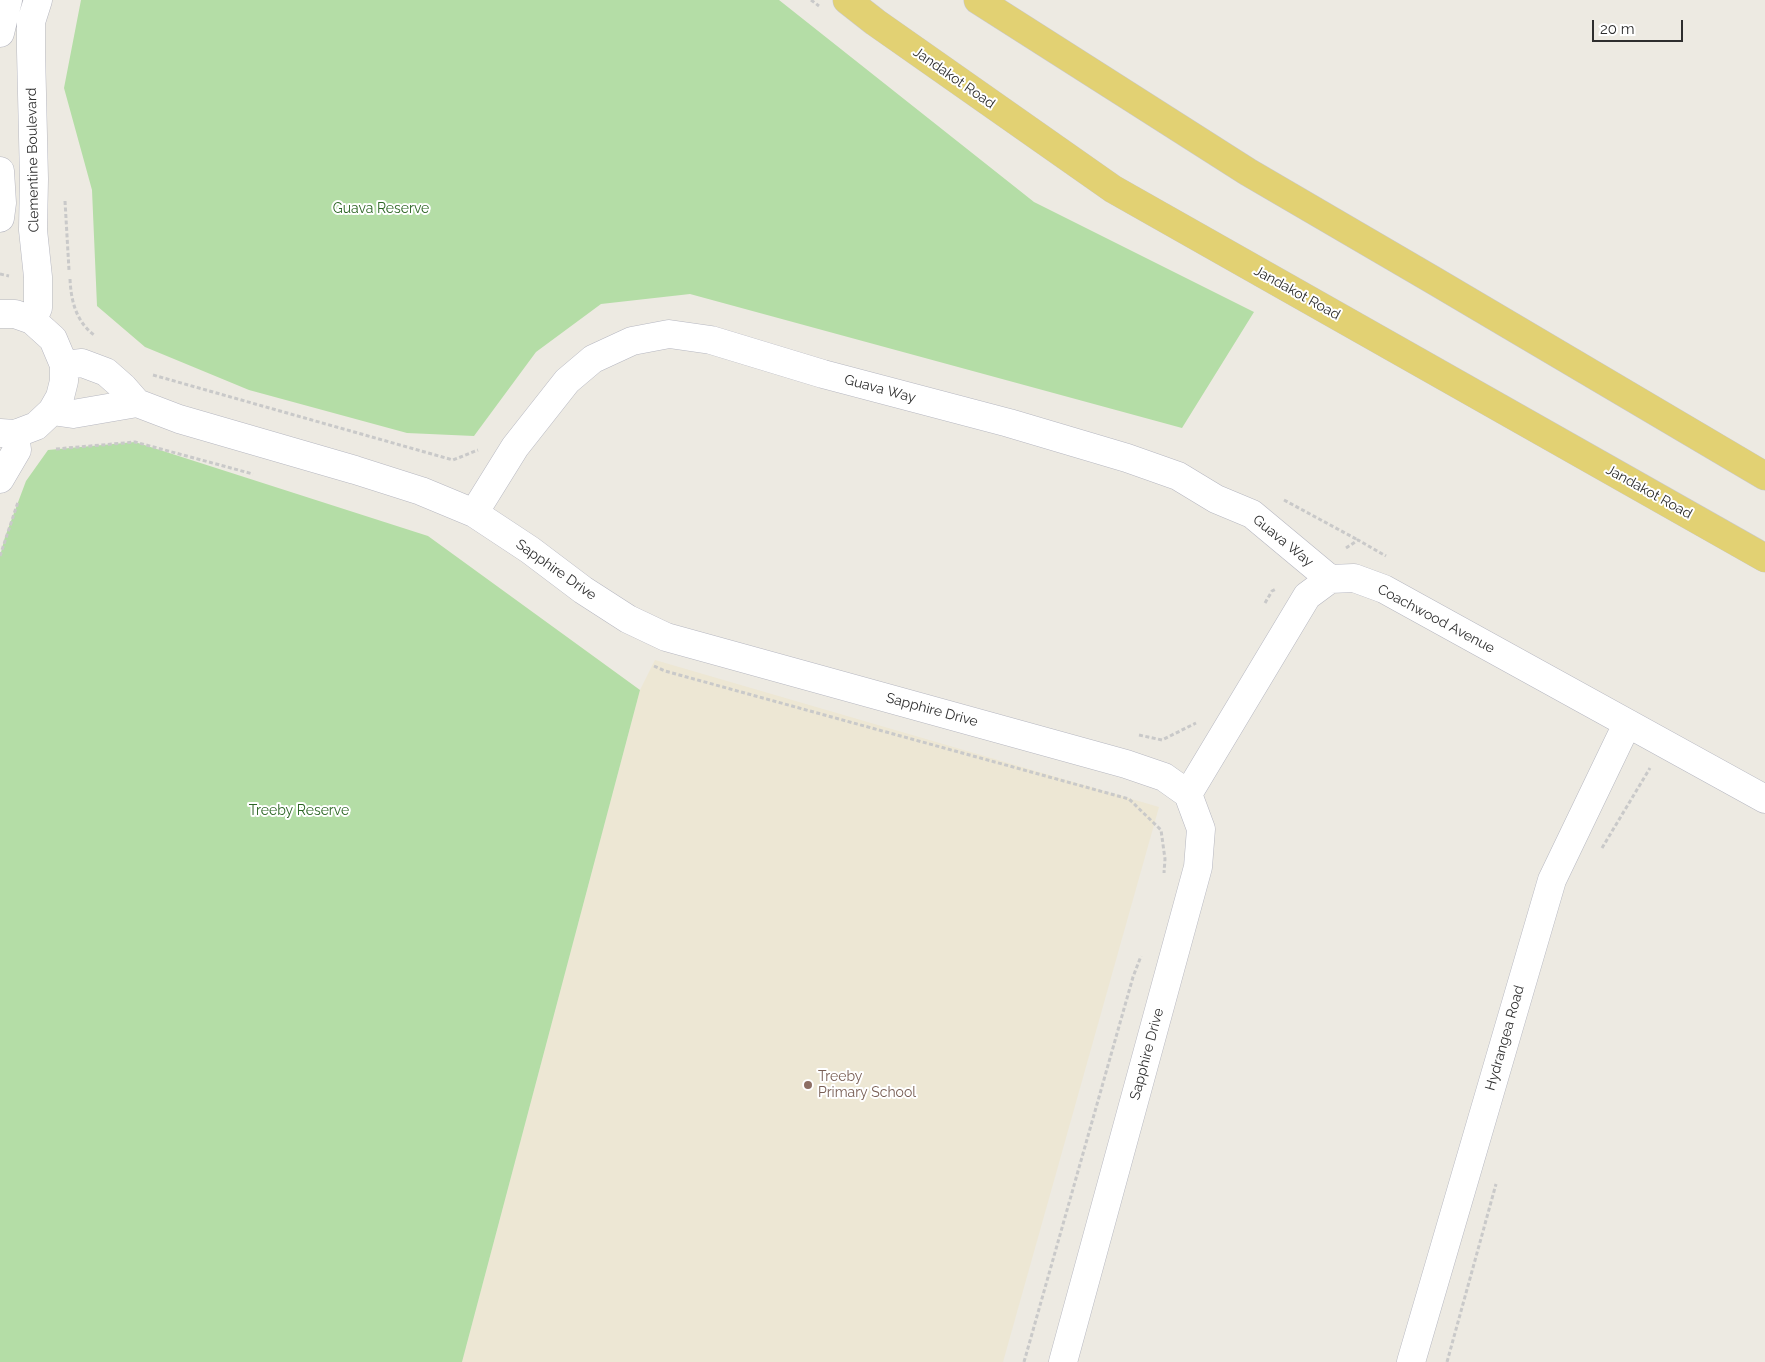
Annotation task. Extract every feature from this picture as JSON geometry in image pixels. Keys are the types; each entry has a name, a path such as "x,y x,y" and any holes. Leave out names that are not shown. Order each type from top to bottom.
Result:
{"main road":[{"name":"Jandakot Road","path":"846,0 1113,189 1765,558"},
{"path":"978,0 1248,172 1765,476"}],"street":[{"path":"0,33 8,0"},
{"name":"Clementine Boulevard","path":"32,320 38,308 38,293 33,230 31,22 38,0"},
{"path":"0,50 31,51"},
{"path":"0,171 2,203 0,218"},
{"path":"0,314 15,314 32,320 53,339 64,365 64,381 60,397 52,411 36,426 8,433 17,450 0,478"},
{"name":"Guava Way","path":"474,513 516,447 567,381 593,359 624,344 669,334 711,340 823,374 1009,423 1127,458 1178,476 1216,499 1252,514 1322,572"},
{"name":"Sapphire Drive","path":"64,365 82,364 106,372 137,403 187,422 356,470 421,491 474,513 530,550 583,590 628,619 666,638 1118,762 1164,777 1188,794 1201,829 1198,868 1063,1362"},
{"path":"52,411 73,414 137,403"},
{"path":"1188,794 1322,572"},
{"name":"Coachwood Avenue","path":"1322,572 1354,578 1384,589 1765,799"},
{"name":"Hydrangea Road","path":"1411,1362 1552,880 1627,724"}],"path":[{"path":"65,199 71,297 84,326 99,339"},
{"path":"146,370 154,375 453,460 484,448"},
{"path":"48,450 134,442 258,475"},
{"path":"0,556 19,500"},
{"path":"1263,608 1272,590 1322,572 1358,540 1393,560"},
{"path":"649,663 665,672 1129,798 1161,830 1165,859 1163,876"},
{"path":"1111,794 1124,732 1162,740 1202,720"},
{"path":"1601,851 1664,744"},
{"path":"1024,1362 1133,977 1142,952"},
{"path":"1447,1362 1498,1180"}],"shaded area":[{"name":"Treeby Primary School","path":"655,660 1159,807 1003,1362 462,1362 640,690"}],"green space":[{"name":"Guava Reserve","path":"81,0 779,0 1034,202 1254,312 1182,428 690,294 601,304 536,352 474,436 407,433 249,390 145,347 97,306 92,190 64,88"},
{"name":"Treeby Reserve","path":"135,442 428,536 640,690 462,1362 0,1362 0,556 26,481 48,450"}],"place":[{"name":"Treeby Primary School","path":"808,1085"}]}
